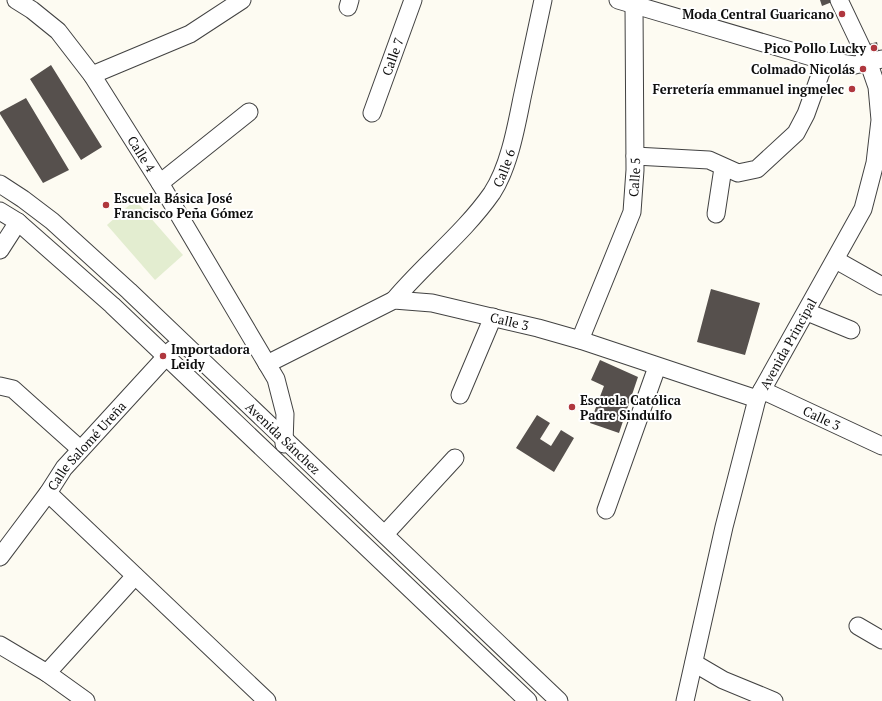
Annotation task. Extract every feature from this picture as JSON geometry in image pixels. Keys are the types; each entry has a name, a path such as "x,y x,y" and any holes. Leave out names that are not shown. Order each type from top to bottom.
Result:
{"street":[{"name":"Calle 4","path":"16,0 32,10 58,31 92,75 160,183 276,379 285,414 285,438 281,465"},
{"path":"92,75 190,34 242,0"},
{"name":"Calle 7","path":"372,113 413,0"},
{"name":"Calle 6","path":"394,300 409,282 441,252 493,191 513,142 543,0"},
{"name":"Avenida Principal","path":"685,701 724,527 760,395 863,209 875,163 880,120 875,60 839,0"},
{"path":"624,2 825,61 855,65 875,60"},
{"name":"Calle 5","path":"580,340 632,212 634,156 624,2"},
{"path":"634,156 709,160 723,168 738,173 757,169 796,133 806,114 825,61"},
{"path":"160,183 250,112"},
{"path":"716,214 723,168"},
{"name":"Avenida Sánchez","path":"0,184 52,221 181,340 559,701"},
{"name":"Avenida Sánchez","path":"0,211 18,222 112,305 528,701"},
{"path":"0,250 18,222"},
{"path":"836,260 882,286"},
{"path":"267,364 394,300"},
{"name":"Calle 3","path":"394,300 432,303 580,340 658,367 760,395 882,446"},
{"path":"806,312 851,330"},
{"path":"460,395 493,318"},
{"name":"Calle Salomé Ureña","path":"0,557 48,493 64,468 181,340"},
{"path":"606,510 658,367"},
{"path":"0,386 13,390 80,449"},
{"path":"385,534 454,458"},
{"path":"48,493 267,701"},
{"path":"47,673 135,576"},
{"path":"858,626 882,640"},
{"path":"0,645 47,673 86,701"},
{"path":"694,663 723,680 774,701"}],"green space":[{"path":"135,200 183,255 155,280 107,225"}],"building":[{"path":"820,0 831,0 832,2 822,6"},
{"name":"Pico Pollo Lucky","path":"877,42 879,52 872,53 869,44"},
{"path":"51,65 102,147 81,160 30,79"},
{"path":"26,98 69,170 43,183 0,114 0,112"},
{"path":"711,289 760,303 745,355 697,342"},
{"path":"600,360 638,377 619,433 590,423 604,386 591,380"},
{"path":"537,415 550,423 540,439 551,446 561,430 574,438 554,472 516,448"}],"place":[{"name":"Moda Central Guaricano","path":"842,14"},
{"name":"Pico Pollo Lucky","path":"874,48"},
{"name":"Colmado Nicolás","path":"863,69"},
{"name":"Ferretería emmanuel ingmelec","path":"852,89"},
{"name":"Escuela Básica José Francisco Peña Gómez","path":"106,205"},
{"name":"Importadora Leidy","path":"163,356"},
{"name":"Escuela Católica Padre Sindulfo","path":"572,407"}]}
